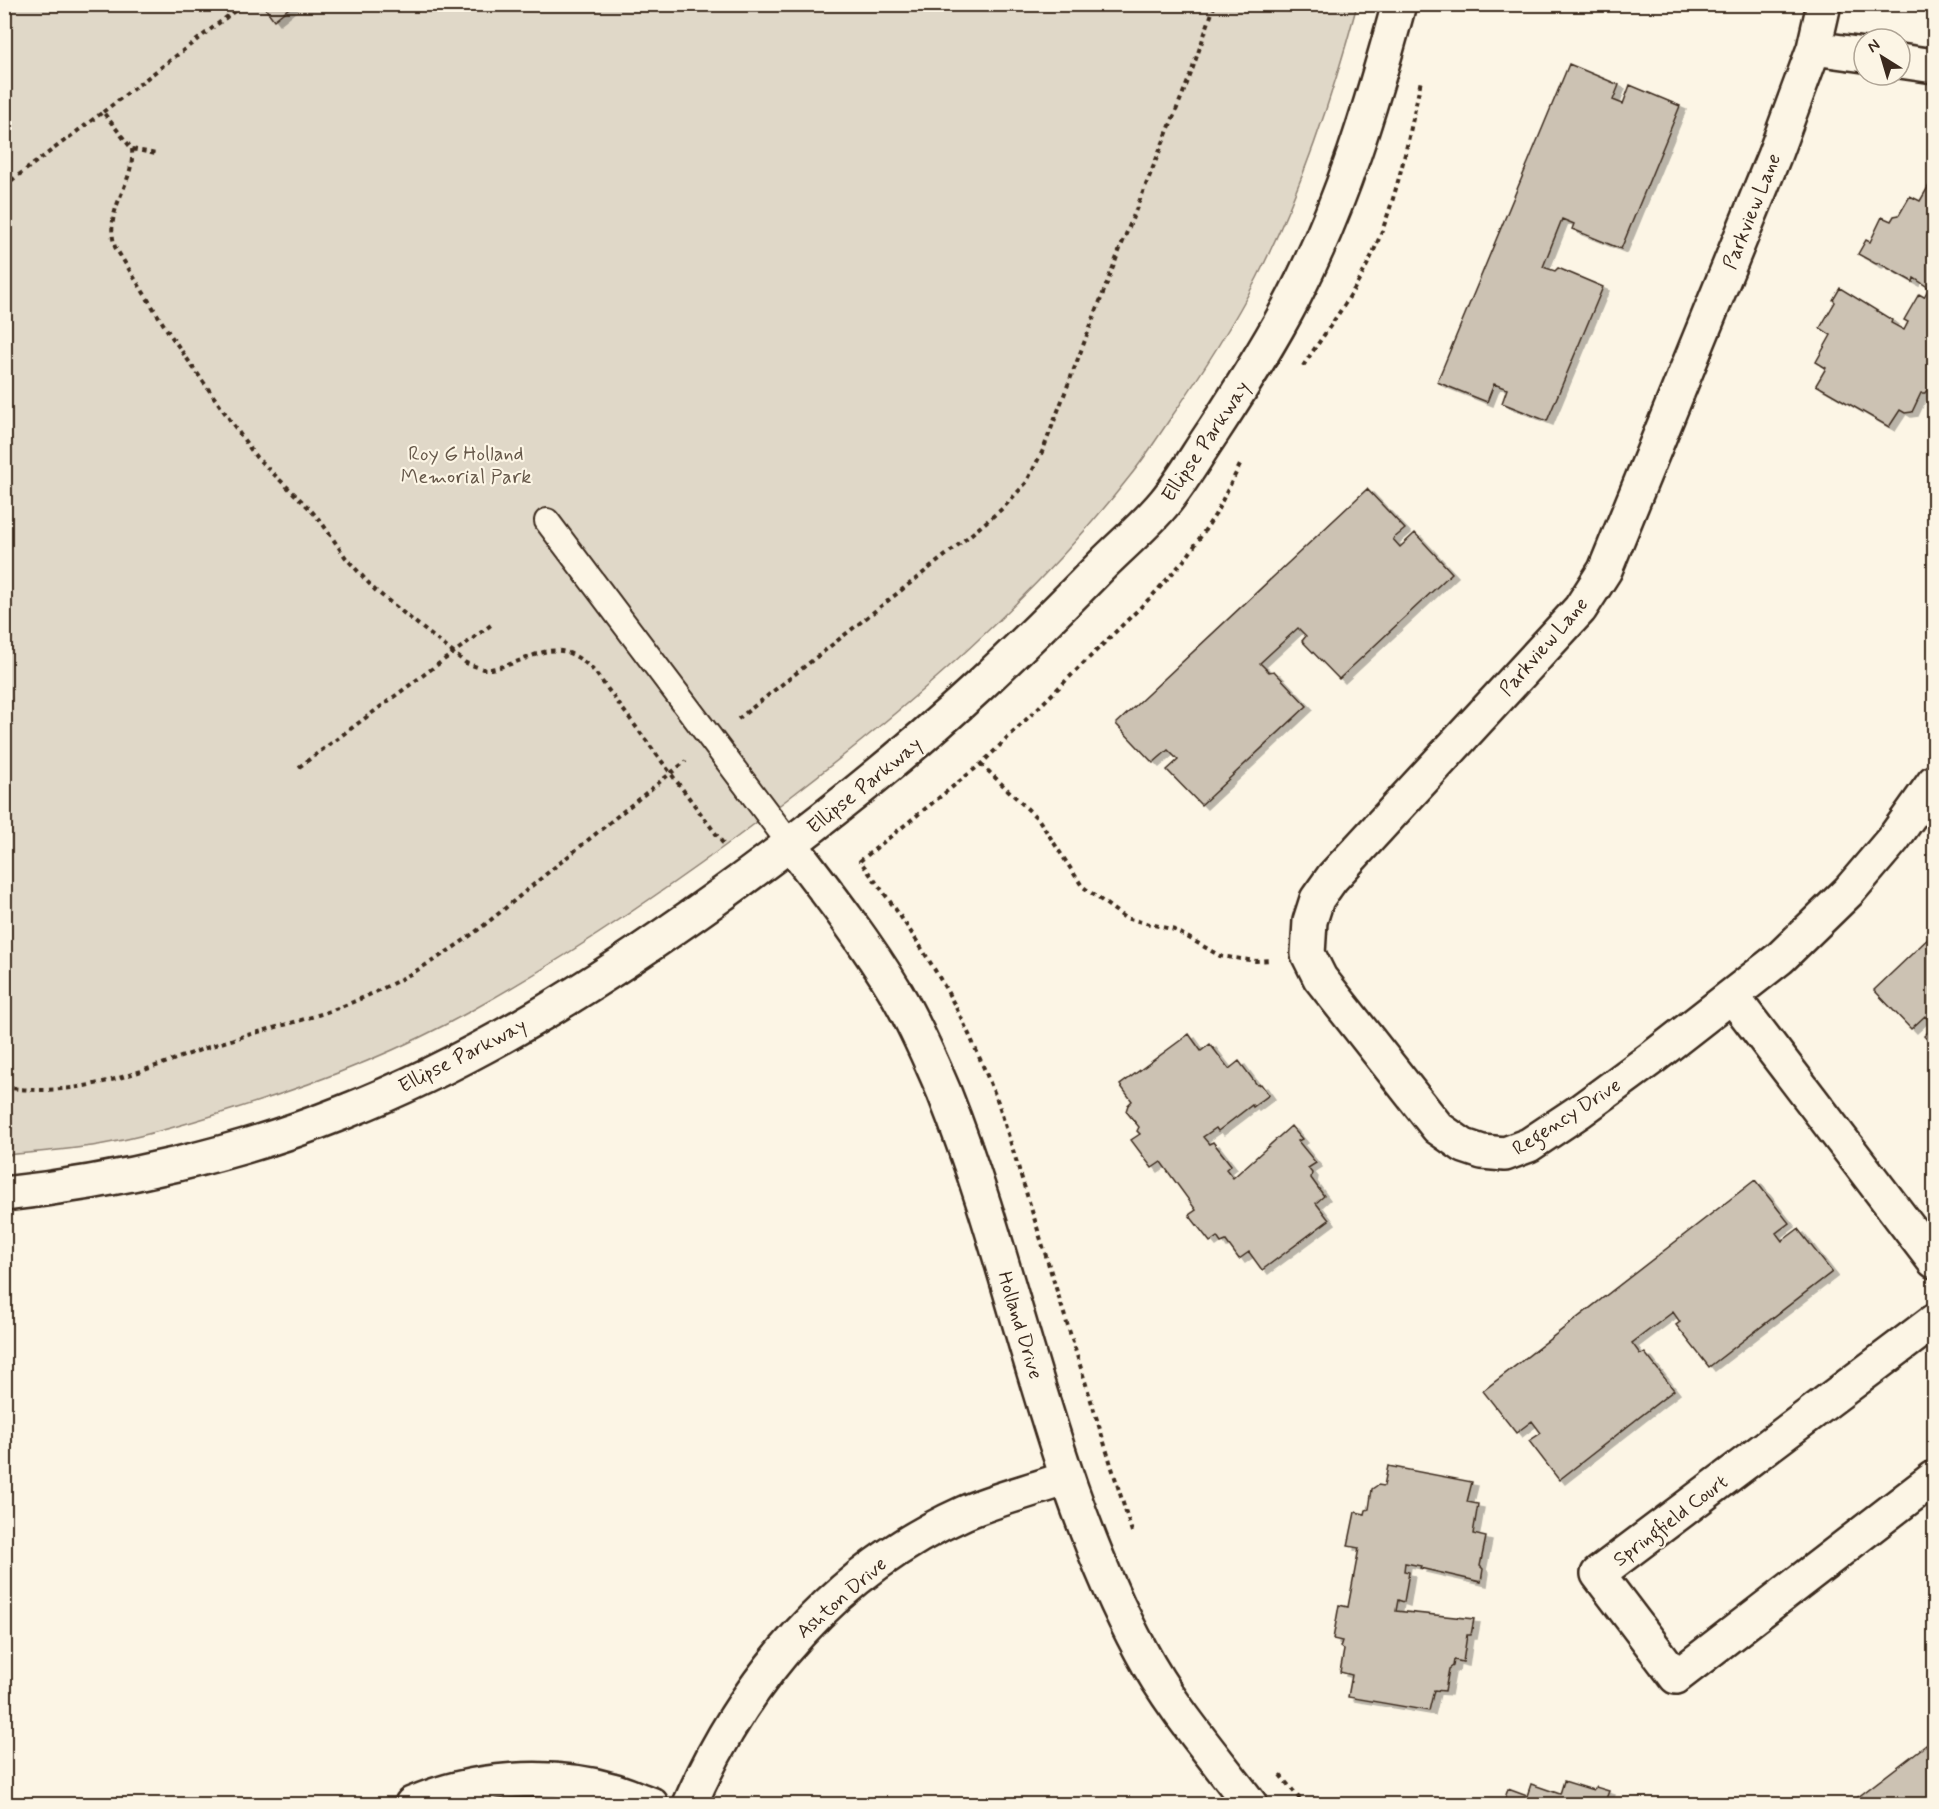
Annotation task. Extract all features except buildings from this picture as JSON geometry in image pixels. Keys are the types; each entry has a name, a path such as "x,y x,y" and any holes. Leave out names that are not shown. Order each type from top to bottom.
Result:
{"street":[{"name":"Ellipse Parkway","path":"4,1194 95,1182 251,1143 346,1111 494,1041 580,991 654,942 791,845 934,728 1018,650 1165,502 1236,397 1294,296 1339,197 1378,83 1399,4"},
{"name":"Parkview Lane","path":"1402,1081 1320,978 1308,954 1310,921 1317,899 1332,878 1580,609 1605,570 1774,156 1814,48 1824,4"},
{"path":"1814,48 1852,53"},
{"path":"1912,63 1935,66"},
{"name":"Regency Drive","path":"1402,1081 1438,1128 1464,1146 1482,1152 1505,1154 1528,1144 1580,1111 1652,1058 1780,958 1849,891 1935,782"},
{"name":"Holland Drive","path":"791,845 867,948 898,996 935,1072 974,1171 1067,1478 1116,1601 1141,1652 1170,1698 1250,1804"},
{"path":"1732,996 1933,1254"},
{"name":"Springfield Court","path":"1935,1321 1598,1574 1676,1677 1935,1478"},
{"name":"Ashton Drive","path":"690,1804 708,1764 745,1701 768,1668 805,1627 860,1575 913,1539 956,1516 1067,1478"},
{"path":"412,1804 483,1784 543,1781 593,1785 651,1804"}],"lane":[{"path":"547,521 791,845"}],"path":[{"path":"4,186 241,6 240,4"},
{"path":"4,1087 27,1090 57,1089 106,1083 237,1038 353,1002 446,953 1003,508 1026,483 1043,450 1120,249 1190,76 1215,4"},
{"path":"1300,369 1361,277 1387,218 1405,159 1421,78"},
{"path":"103,112 132,149 134,163 112,219 112,236 115,247 169,333 256,457 309,508 346,558 375,590 452,654 474,667 491,669 559,650 572,653 583,660 595,672 725,846"},
{"path":"132,149 156,154"},
{"path":"1133,1535 998,1102 970,1035 952,1000 892,903 860,861 981,764 1152,596 1187,557 1215,515 1245,456"},
{"path":"299,767 491,625"},
{"path":"981,764 1040,819 1082,886 1125,918 1175,930 1220,956 1256,961 1275,960 1308,950"},
{"path":"1275,1769 1304,1804"}],"green space":[{"name":"Roy G Holland Memorial Park","path":"4,5 1357,5 1326,110 1288,212 1257,278 1215,352 1145,456 1093,521 1013,607 926,687 835,762 712,856 593,938 441,1027 324,1078 184,1124 98,1145 5,1155"}]}
